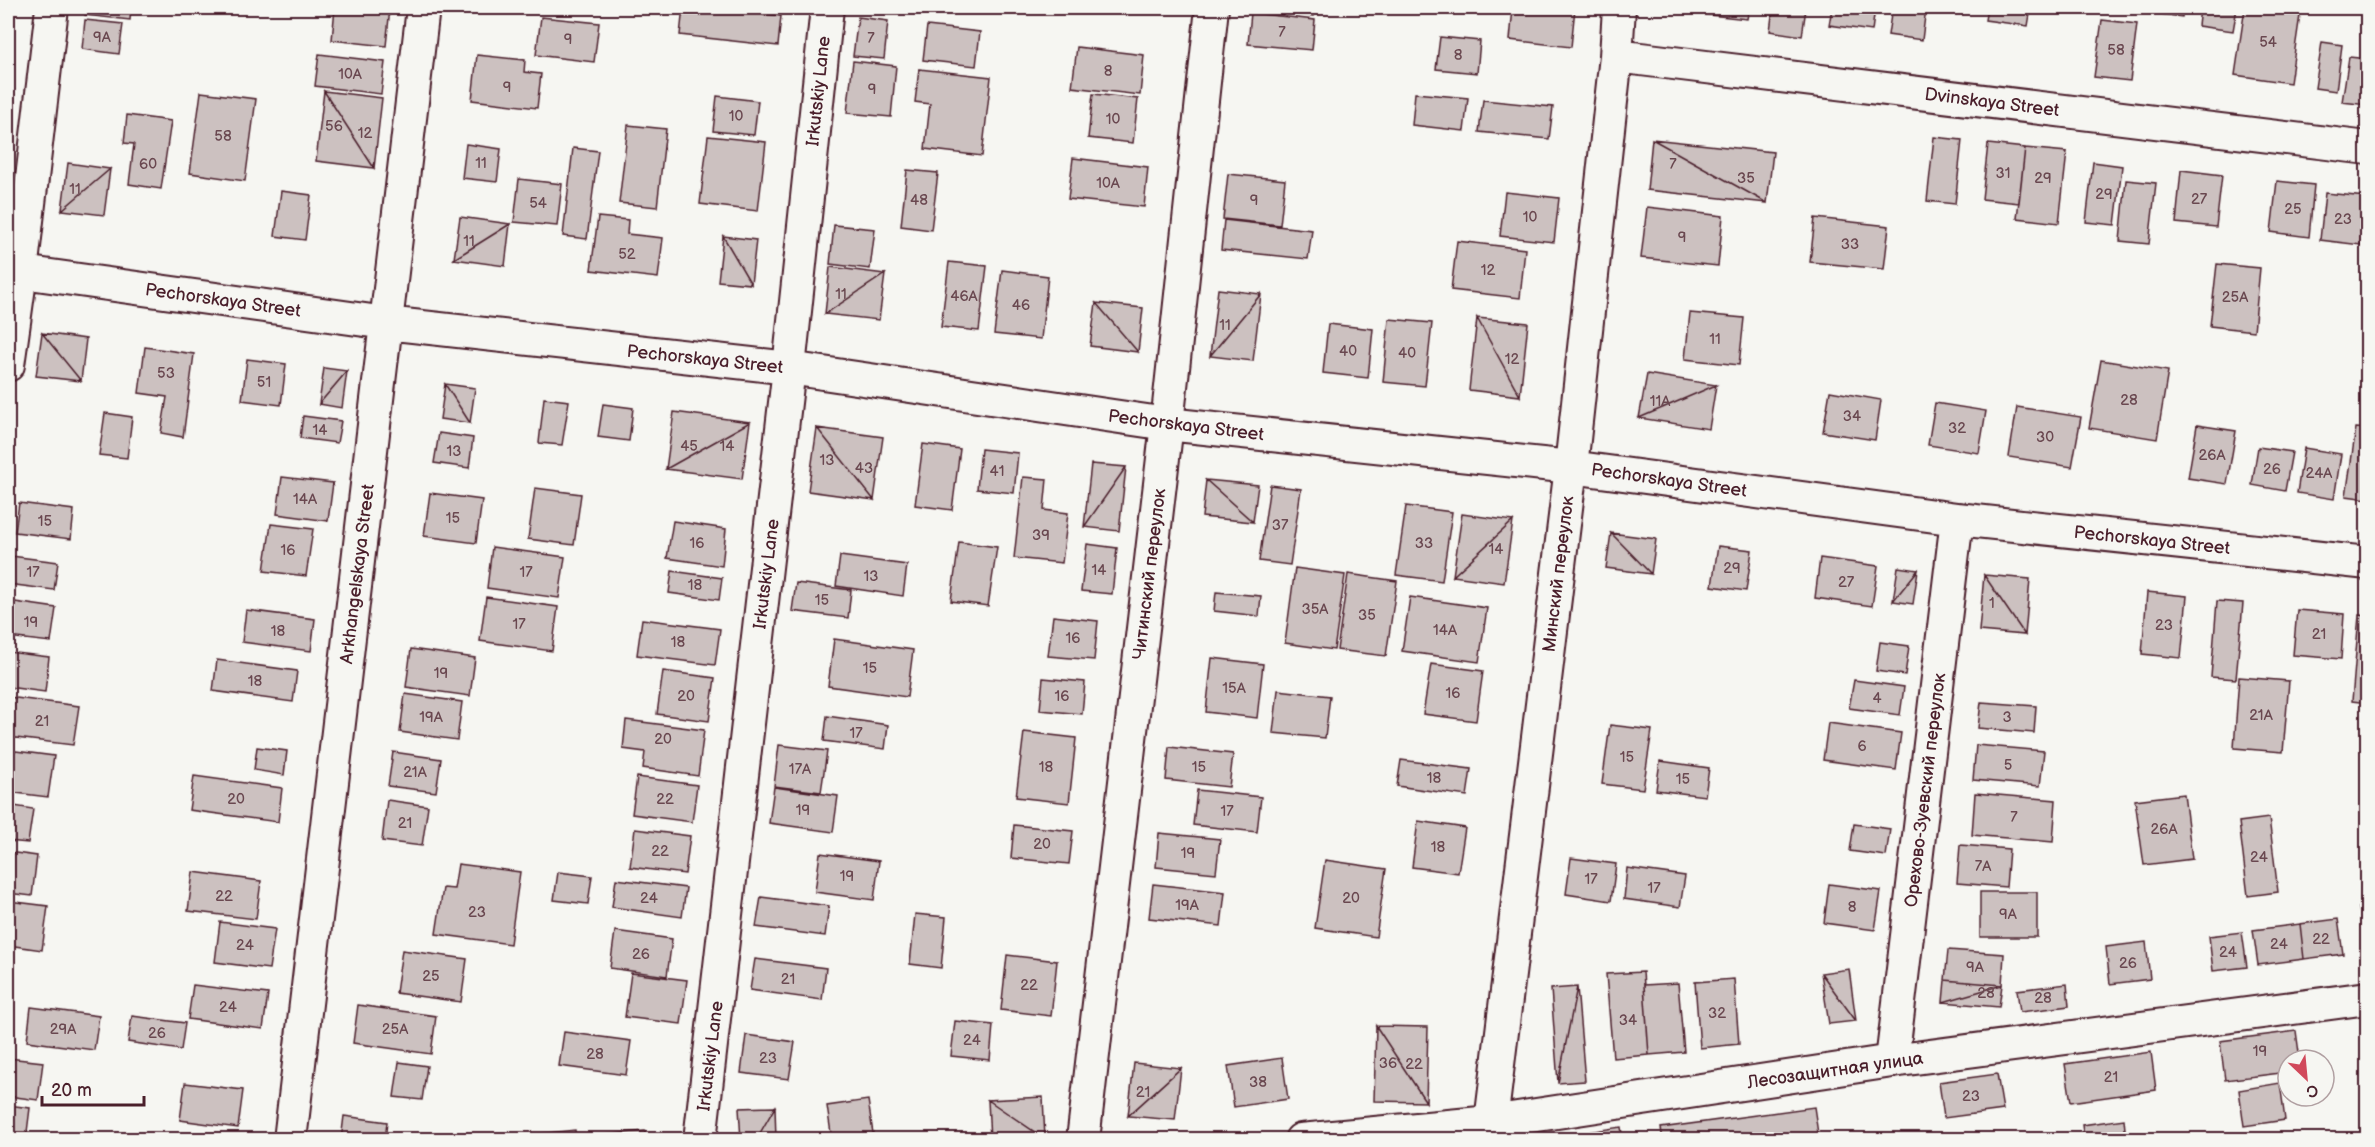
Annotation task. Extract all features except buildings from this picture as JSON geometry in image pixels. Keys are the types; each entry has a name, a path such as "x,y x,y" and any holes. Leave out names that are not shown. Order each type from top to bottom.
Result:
{"street":[{"path":"8,365 14,271 52,8"},
{"name":"Arkhangelskaya Street","path":"290,1140 423,8"},
{"name":"Irkutskiy Lane","path":"700,1140 789,368 827,8"},
{"name":"Читинский переулок","path":"1083,1140 1167,424 1212,8"},
{"name":"Минский переулок","path":"1492,1131 1571,467 1616,56 1619,8"},
{"name":"Dvinskaya Street","path":"1616,56 2367,148"},
{"name":"Pechorskaya Street","path":"14,271 386,323 789,368 1167,424 1571,467 1957,519 2367,563"},
{"name":"Орехово-Зуевский переулок","path":"1892,1061 1957,519"},
{"name":"Лесозащитная улица","path":"1301,1140 1492,1131 1892,1061 2367,998"}]}
